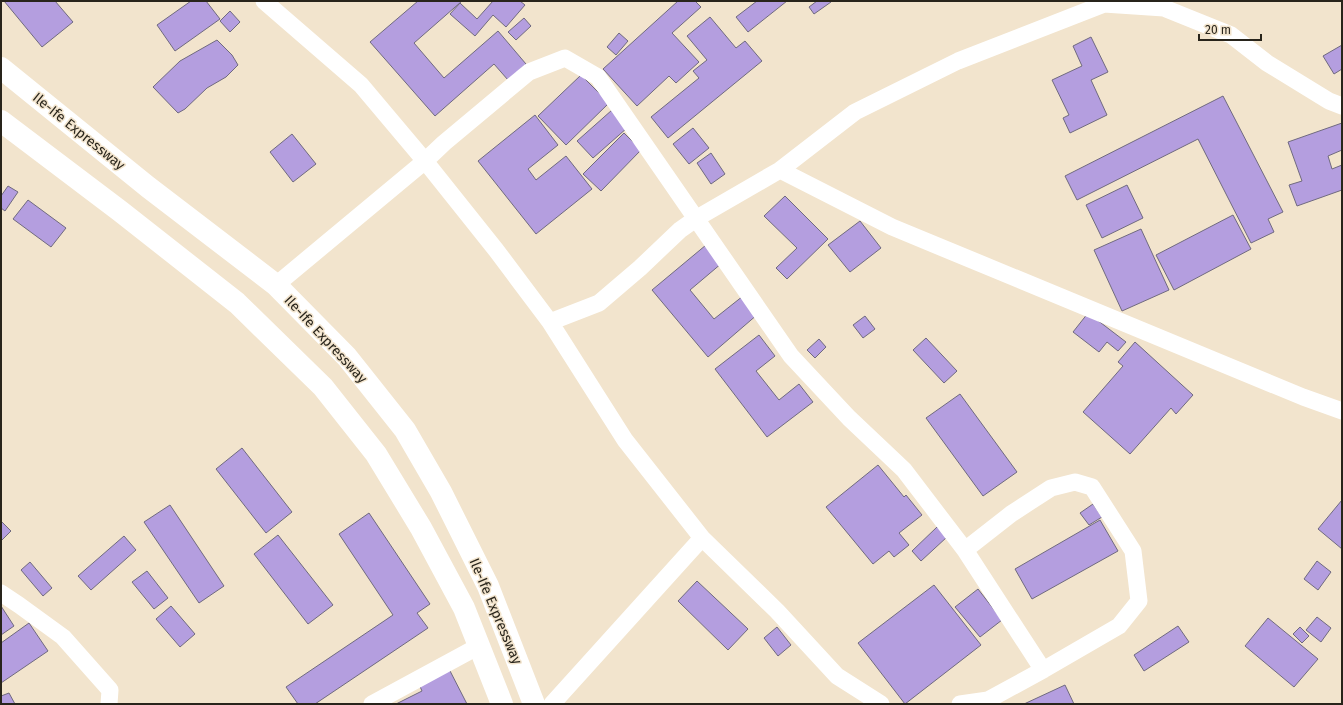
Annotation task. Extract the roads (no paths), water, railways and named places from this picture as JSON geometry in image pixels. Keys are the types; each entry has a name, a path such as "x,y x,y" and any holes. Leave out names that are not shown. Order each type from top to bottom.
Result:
{"main road":[{"name":"Ile-Ife Expressway","path":"1,68 148,187 276,285 347,357 405,430 441,492 488,586 534,704"},
{"name":"Ile-Ife Expressway","path":"1,121 237,302 323,387 376,454 421,528 464,608 502,704"}],"street":[{"path":"264,1 362,85 425,162 496,250 550,322 625,440 702,538 777,611 837,676 881,704"},
{"path":"550,322 599,303 640,268 680,230 696,218 780,170 855,112 958,61 1104,4 1164,8 1231,35 1267,62 1329,101 1342,106"},
{"path":"276,285 425,162 444,143 529,72 565,58 598,77 792,356 849,418 904,470 965,550 1043,670"},
{"path":"780,170 892,227 1288,391 1342,411"},
{"path":"960,704 988,700 1043,670 1119,626 1139,601 1133,551 1092,488 1075,482 1050,488 1011,514 965,550"},
{"path":"552,704 702,538"},
{"path":"1,593 63,637 110,690 109,704"},
{"path":"372,704 480,646"}]}
